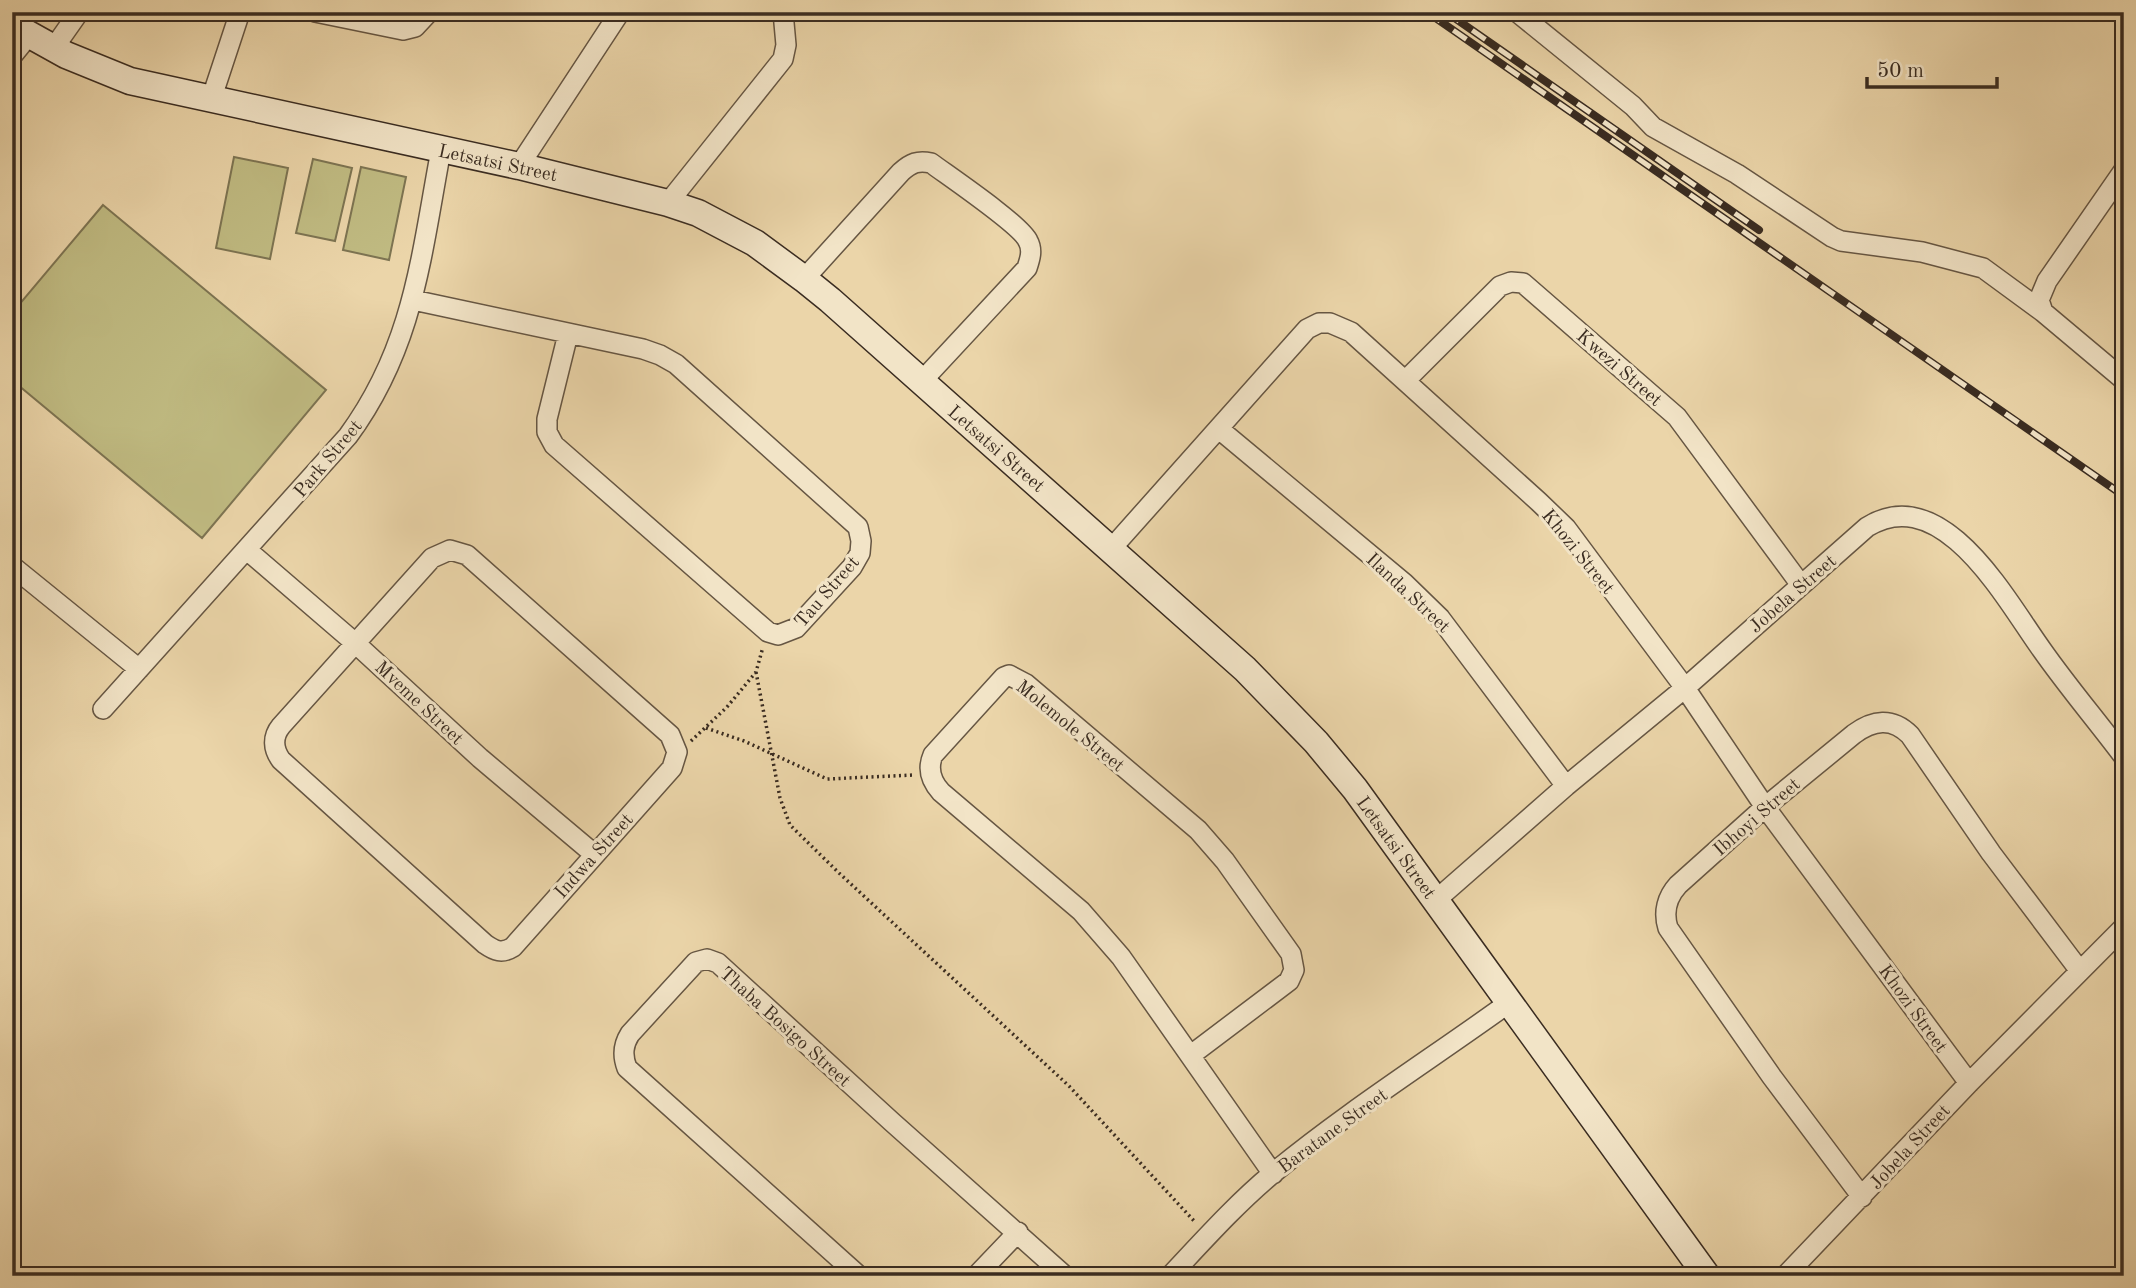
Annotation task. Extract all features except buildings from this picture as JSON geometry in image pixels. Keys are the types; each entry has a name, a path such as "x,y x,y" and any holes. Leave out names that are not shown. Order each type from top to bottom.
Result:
{"street":[{"path":"53,49 79,12"},
{"path":"211,100 240,12"},
{"path":"314,12 403,30 415,27 429,12"},
{"path":"519,166 620,12"},
{"path":"668,203 783,59 786,35 783,12"},
{"path":"1517,12 1633,106 1653,127 1737,174 1832,237 1841,241 1922,252 1983,268 2043,312 2124,380"},
{"path":"12,56 21,30"},
{"name":"Letsatsi Street","path":"21,30 53,49 105,73 211,100 519,166 668,203 698,213 755,243 804,279 1245,669 1316,742 1355,789 1707,1276"},
{"name":"Park Street","path":"103,709 359,422 390,368 413,300 441,150"},
{"path":"804,279 901,172 911,164 921,161 931,163 982,200 1028,239 1031,250 1027,268 921,382"},
{"path":"2043,312 2039,300 2047,281 2124,170"},
{"name":"Kwezi Street","path":"1406,380 1494,291 1507,283 1523,283 1677,418 1801,585"},
{"name":"Tau Street","path":"413,300 652,352 676,364 858,527 862,541 860,553 852,567 796,628 778,635 768,632 561,452 550,439 547,419 568,334"},
{"name":"Khozi Street","path":"1111,549 1307,329 1318,323 1334,323 1347,329 1566,528 1685,688 1765,807 1969,1083"},
{"name":"Ilanda Street","path":"1219,429 1404,583 1440,618 1566,786"},
{"name":"Jobela Street","path":"1436,900 1874,523 1888,519 1907,518 1933,525 1986,568 2042,651 2124,757"},
{"name":"Mveme Street","path":"247,550 354,642 480,758 594,854"},
{"name":"Indwa Street","path":"450,550 461,551 670,735 676,757 672,768 513,947 498,951 485,944 277,755 274,743 277,731 354,642 432,558 450,550"},
{"path":"12,566 139,669"},
{"name":"Molemole Street","path":"930,774 929,764 938,747 1000,680 1009,675 1026,684 1207,839 1287,947 1293,958 1294,970 1287,983 1191,1055"},
{"name":"Ibhoyi Street","path":"1862,1197 1707,987 1666,922 1668,900 1675,889 1765,807 1861,729 1882,722 1901,727 1910,735 1991,853 2080,971"},
{"path":"930,774 941,792 1081,911 1100,931 1191,1055 1272,1174"},
{"name":"Jobela Street","path":"1784,1276 1969,1083 2124,927"},
{"name":"Thaba Bosigo Street","path":"859,1276 627,1068 624,1047 630,1034 696,962 706,959 718,963 1065,1276"},
{"name":"Baratane Street","path":"1170,1276 1207,1236 1272,1174 1510,1002"},
{"path":"976,1276 1018,1232"}],"path":[{"path":"675,746 688,743 706,728 756,672 768,632"},
{"path":"756,672 780,798 790,825 1069,1086 1207,1236"},
{"path":"706,728 744,741 827,779 930,774"}],"shaded area":[{"path":"234,157 288,168 270,259 216,248"},
{"path":"313,159 352,168 335,241 296,233"},
{"path":"361,167 406,177 389,260 343,250"},
{"path":"103,205 326,390 202,538 12,380 12,313"}],"railway":[{"path":"1427,12 2124,496"},
{"path":"1446,12 1759,230"}]}
